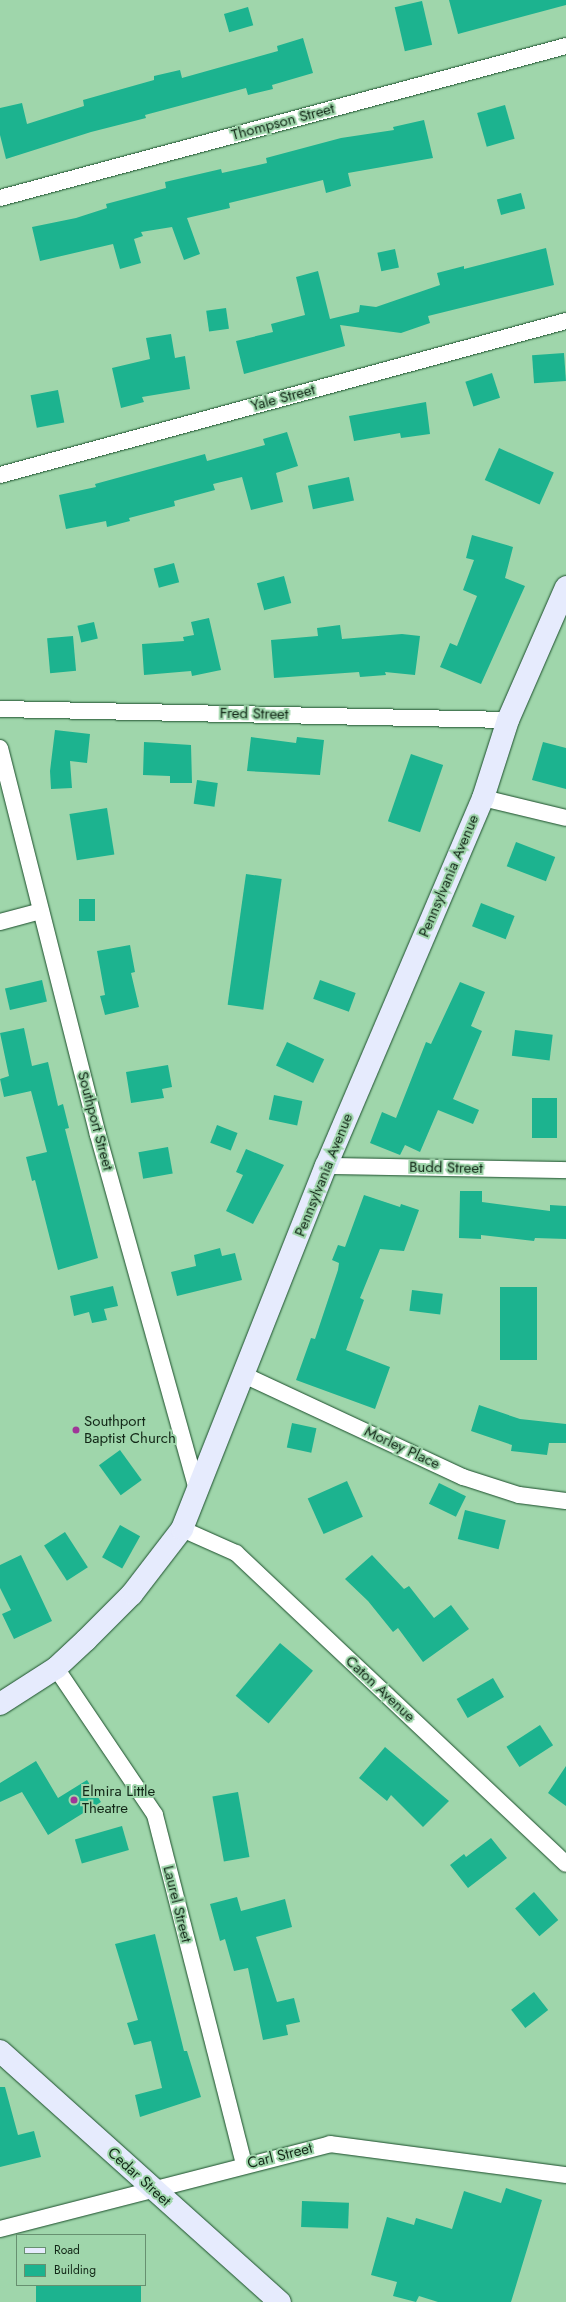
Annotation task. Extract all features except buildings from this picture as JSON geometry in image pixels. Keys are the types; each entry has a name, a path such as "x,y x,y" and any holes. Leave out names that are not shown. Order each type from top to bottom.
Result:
{"main road":[{"name":"Pennsylvania Avenue","path":"0,1704 56,1668 132,1594 182,1529 198,1493 326,1166 483,798 508,720 566,587"},
{"name":"Cedar Street","path":"0,2051 153,2190 280,2302"}],"street":[{"name":"Thompson Street","path":"0,198 566,46"},
{"name":"Yale Street","path":"0,475 566,321"},
{"name":"Fred Street","path":"0,709 508,720"},
{"name":"Southport Street","path":"0,748 98,1134 198,1493"},
{"path":"483,798 566,818"},
{"path":"0,922 41,911"},
{"name":"Budd Street","path":"326,1166 566,1170"},
{"name":"Morley Place","path":"244,1375 476,1482 519,1495 566,1501"},
{"name":"Caton Avenue","path":"182,1529 236,1553 566,1864"},
{"name":"Laurel Street","path":"56,1668 155,1815 244,2165"},
{"name":"Carl Street","path":"0,2229 330,2144 566,2175"}],"place":[{"name":"Southport Baptist Church","path":"76,1430"},
{"name":"Elmira Little Theatre","path":"74,1800"}]}
